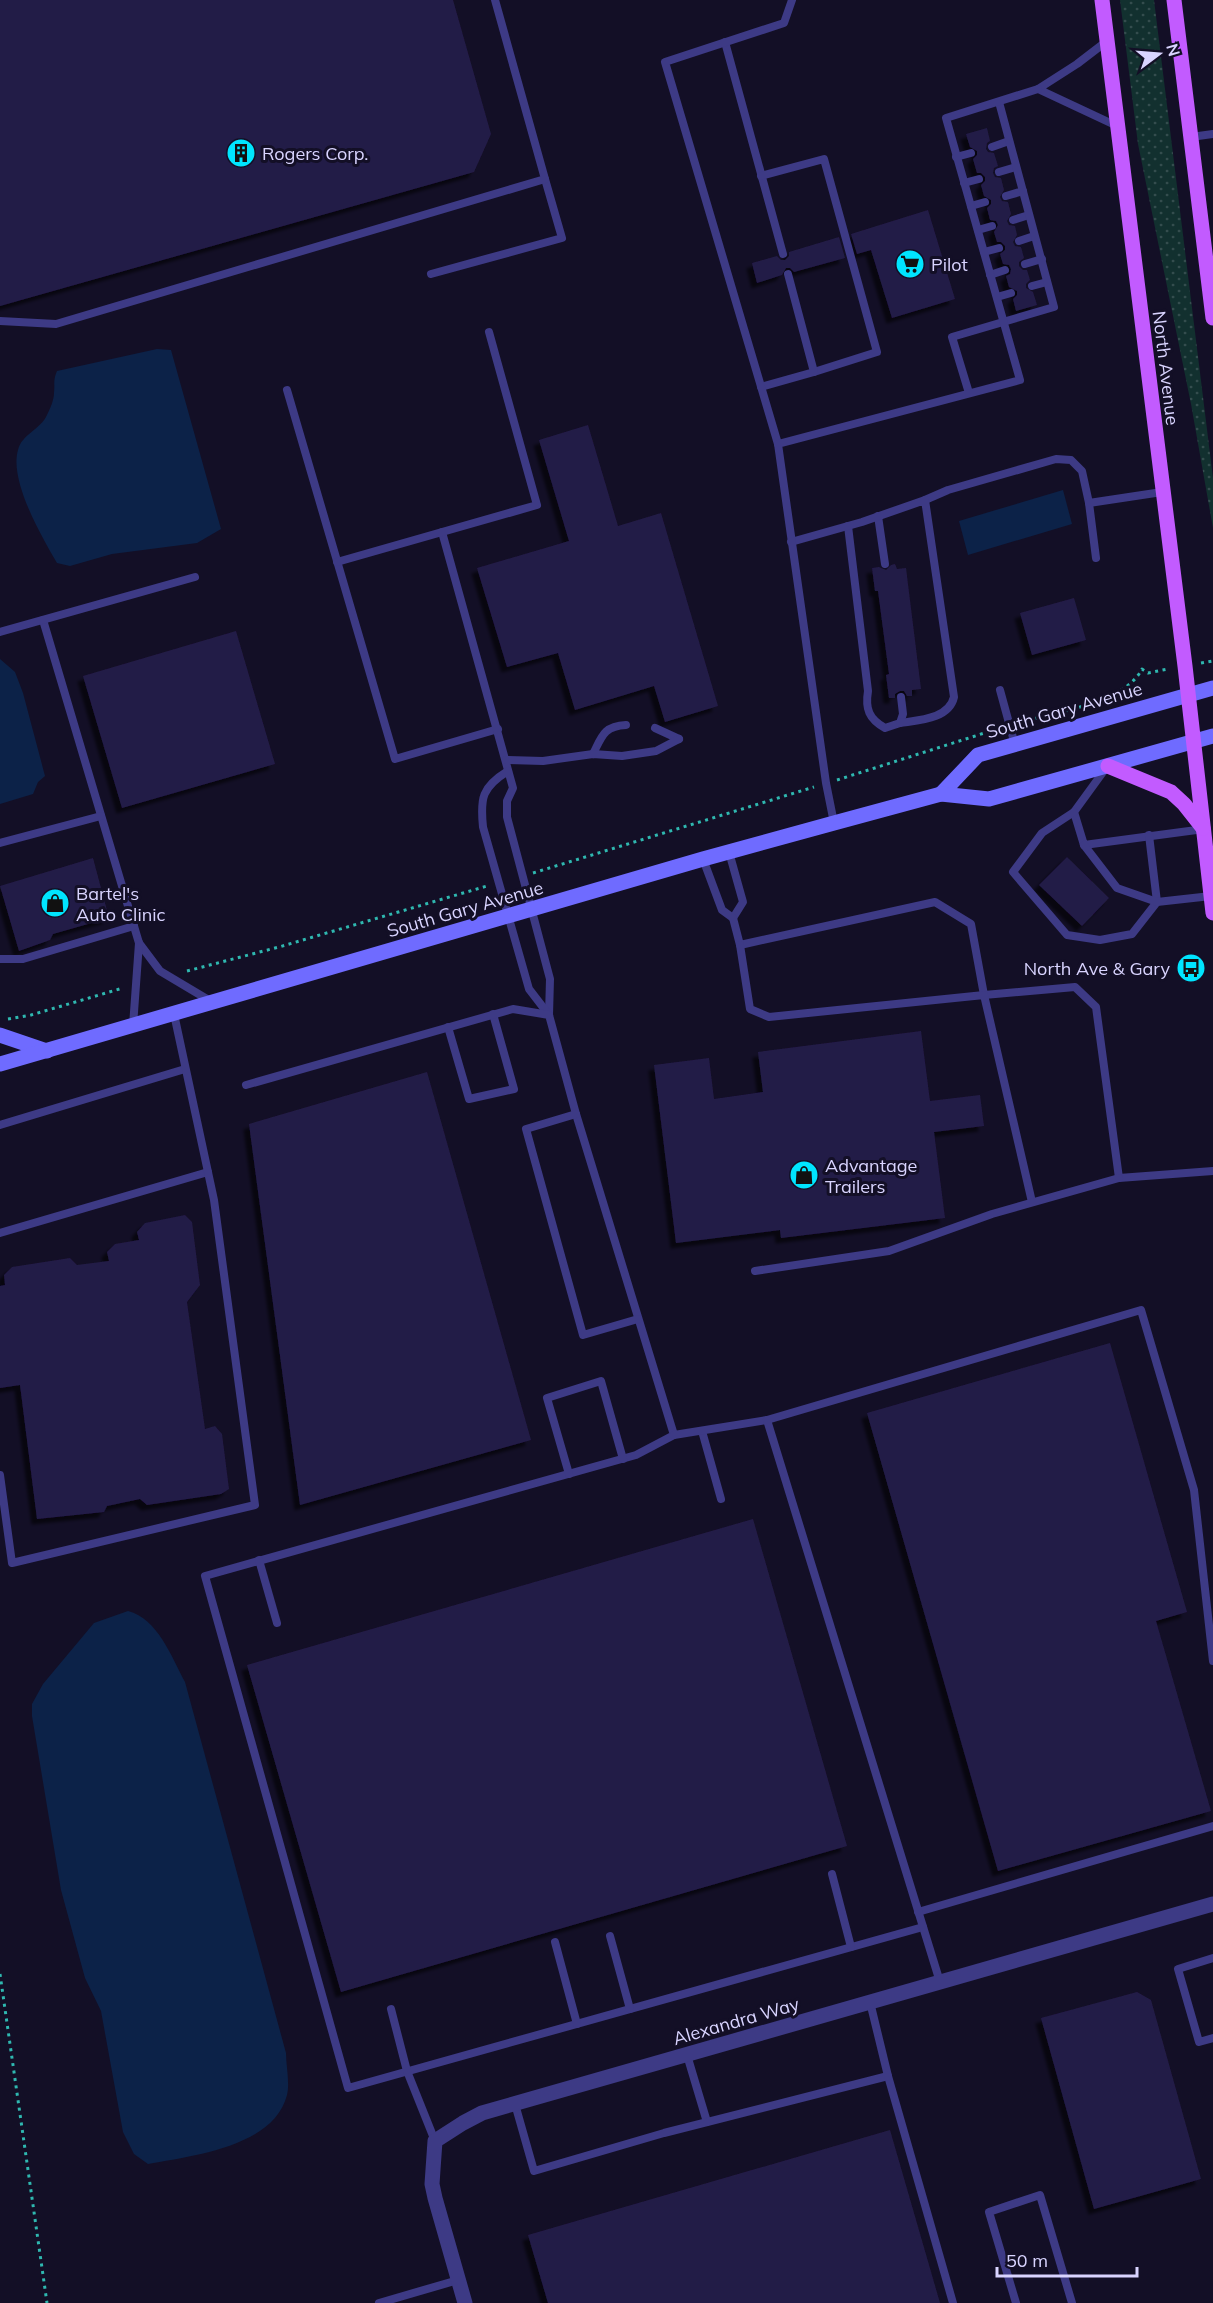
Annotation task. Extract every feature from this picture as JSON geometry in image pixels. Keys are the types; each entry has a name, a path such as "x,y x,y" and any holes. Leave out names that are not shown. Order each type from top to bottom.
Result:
{"main road":[{"name":"North Avenue","path":"1102,0 1194,741 1213,913"},
{"path":"1174,0 1213,318"},
{"name":"South Gary Avenue","path":"941,794 978,755 1213,688"},
{"name":"South Gary Avenue","path":"0,1064 703,859 941,794 989,799 1213,736"},
{"path":"1108,766 1170,792 1184,804 1204,829"},
{"path":"0,1035 47,1051"}],"street":[{"name":"Alexandra Way","path":"435,2141 463,2122 482,2113 1213,1904"},
{"path":"435,2141 434,2191 465,2303"}],"lane":[{"path":"430,274 562,238 495,0"},
{"path":"792,0 784,23 665,62 778,444 834,823"},
{"path":"778,444 1020,380 946,118 1038,89 1107,41"},
{"path":"725,42 783,254"},
{"path":"1038,89 1118,126"},
{"path":"969,393 952,338 1054,307 999,102"},
{"path":"1191,137 1213,134"},
{"path":"992,147 1010,141"},
{"path":"957,156 971,153"},
{"path":"761,176 824,159 877,352 761,387"},
{"path":"999,172 1016,167"},
{"path":"0,321 56,324 545,179"},
{"path":"964,183 979,179"},
{"path":"1006,196 1023,191"},
{"path":"971,206 986,202"},
{"path":"1013,220 1029,214"},
{"path":"978,230 992,226"},
{"path":"1019,242 1035,236"},
{"path":"984,252 999,248"},
{"path":"1025,264 1042,260"},
{"path":"990,275 1005,270"},
{"path":"788,274 814,372"},
{"path":"1032,286 1047,282"},
{"path":"997,297 1011,293"},
{"path":"337,562 537,505 489,332"},
{"path":"287,390 395,759 498,729"},
{"path":"791,542 848,526 948,490 1056,459 1071,460 1082,471 1089,503 1096,558"},
{"path":"1089,503 1162,492"},
{"path":"848,526 868,691 866,703 868,712 871,719 885,728 919,720 948,710 954,697 925,500"},
{"path":"878,516 885,564"},
{"path":"442,532 513,788 507,801 507,818 550,979 549,1015 576,1114 674,1435"},
{"path":"0,632 195,578"},
{"path":"43,620 139,943 160,971 213,1002"},
{"path":"1000,690 1015,745"},
{"path":"900,723 903,714 901,697"},
{"path":"593,754 604,733 614,725 627,725"},
{"path":"506,760 543,761 593,754 622,756 656,751 679,739 655,728"},
{"path":"1108,766 1074,812 1042,833 1013,872 1067,935 1100,940 1132,933 1157,902 1149,835"},
{"path":"508,771 495,779 485,790 480,805 483,827 529,989 549,1015"},
{"path":"1074,812 1084,845 1117,888 1157,902 1211,896"},
{"path":"0,843 101,816"},
{"path":"1084,845 1204,829"},
{"path":"729,852 742,902 733,918"},
{"path":"703,859 722,910 733,918 740,945 750,1009 769,1017 984,994 1075,987 1096,1006 1119,1178"},
{"path":"740,945 935,902 971,924 984,994 1032,1202"},
{"path":"0,958 23,959 134,926"},
{"path":"133,1026 139,943"},
{"path":"246,1085 513,1009 549,1015"},
{"path":"0,1475 12,1563 255,1506 215,1212 174,1014"},
{"path":"448,1027 469,1100 514,1089 493,1014"},
{"path":"0,1125 185,1069"},
{"path":"576,1114 526,1129 583,1335 638,1319"},
{"path":"755,1270 889,1251 992,1214 1119,1178 1213,1171"},
{"path":"0,1233 208,1172"},
{"path":"923,1928 348,2088 205,1576 623,1459 636,1455 674,1435 767,1420 1141,1310 1194,1490 1213,1661"},
{"path":"569,1474 547,1398 602,1382 623,1459"},
{"path":"767,1420 940,1982"},
{"path":"702,1431 721,1499"},
{"path":"259,1560 277,1623"},
{"path":"918,1912 1213,1826"},
{"path":"832,1874 851,1947"},
{"path":"610,1936 630,2009"},
{"path":"555,1942 577,2024"},
{"path":"1213,1958 1178,1969 1199,2042 1213,2038"},
{"path":"870,2002 888,2076 953,2303"},
{"path":"391,2009 407,2071 435,2141"},
{"path":"687,2055 706,2122"},
{"path":"515,2104 534,2171 706,2122 888,2076"},
{"path":"1016,2303 988,2212 1040,2195 1072,2303"},
{"path":"379,2303 458,2280"}],"path":[{"path":"1029,720 1115,695 1135,682 1142,669 1148,673"},
{"path":"867,769 996,729"},
{"path":"541,870 797,793"},
{"path":"182,972 279,947 481,888"},
{"path":"5,1018 21,1017 123,988"},
{"path":"0,1974 47,2303"}],"green space":[{"path":"1120,0 1154,0 1213,478 1213,528 1191,404 1138,144"}],"water":[{"path":"157,349 171,350 221,529 197,543 112,554 70,566 57,563 22,493 16,463 20,445 40,425 51,407 57,371"},
{"path":"1063,490 1072,524 968,555 959,521"},
{"path":"0,659 15,672 23,693 45,776 38,782 33,794 0,804"},
{"path":"128,1611 138,1615 156,1630 185,1682 286,2053 288,2080 287,2095 279,2113 266,2127 249,2138 207,2152 148,2164 134,2154 123,2132 101,2011 85,1978 61,1890 32,1716 32,1704 43,1684 94,1623"}],"building":[{"name":"Rogers Corp.","path":"0,0 453,0 491,134 474,172 0,306"},
{"name":"Pilot","path":"987,128 990,141 986,149 994,153 998,166 994,168 993,173 995,177 1001,178 1004,190 1000,197 1002,201 1008,202 1011,214 1007,221 1009,225 1015,226 1017,235 1013,242 1015,246 1021,247 1024,258 1019,262 1019,266 1027,270 1030,280 1026,288 1033,292 1037,305 1016,311 1013,299 1017,291 1009,287 1006,276 1010,274 1011,269 1009,265 1003,264 1000,254 1005,250 1005,246 997,242 994,232 998,225 996,221 990,220 987,208 991,200 984,196 981,185 985,177 977,173 973,159 977,151 970,147 966,134"},
{"name":"Pilot","path":"928,210 955,299 892,318 871,250 857,254 851,234"},
{"path":"839,237 845,258 794,272 786,268 782,275 757,283 752,263 777,256 785,260 789,252"},
{"path":"588,425 618,526 661,513 718,706 665,722 654,686 575,710 558,653 507,667 477,568 569,541 539,440"},
{"path":"895,564 897,569 906,568 921,689 912,690 912,696 907,696 904,691 900,691 895,694 895,698 889,698 886,675 889,674 878,591 875,591 872,568 879,567 886,570"},
{"path":"1074,598 1086,640 1032,655 1020,613"},
{"path":"236,631 275,764 122,808 83,676"},
{"path":"1067,857 1109,898 1082,926 1039,885"},
{"name":"Bartel's Auto Clinic","path":"93,858 109,918 53,934 50,940 19,951 0,886"},
{"name":"Advantage Trailers","path":"921,1031 930,1101 980,1095 984,1126 934,1132 945,1218 781,1238 780,1230 676,1243 654,1065 709,1058 714,1099 763,1092 758,1052"},
{"path":"427,1072 531,1440 300,1505 249,1124"},
{"path":"185,1215 192,1222 200,1285 187,1302 205,1429 215,1426 222,1434 229,1489 221,1494 147,1505 140,1499 107,1506 104,1512 37,1519 20,1385 0,1388 0,1286 5,1285 4,1275 12,1267 70,1258 77,1265 109,1261 107,1252 115,1244 139,1240 137,1232 145,1223"},
{"path":"1110,1343 1187,1612 1156,1621 1211,1811 998,1871 867,1413"},
{"path":"753,1519 847,1846 341,1992 247,1665"},
{"path":"1137,1992 1151,2000 1201,2179 1094,2209 1041,2018"},
{"path":"890,2130 940,2303 548,2303 528,2235"}],"place":[{"name":"Rogers Corp.","path":"241,153"},
{"name":"Pilot","path":"910,264"},
{"name":"Bartel's Auto Clinic","path":"55,903"},
{"name":"North Ave & Gary","path":"1191,968"},
{"name":"Advantage Trailers","path":"804,1175"}]}
